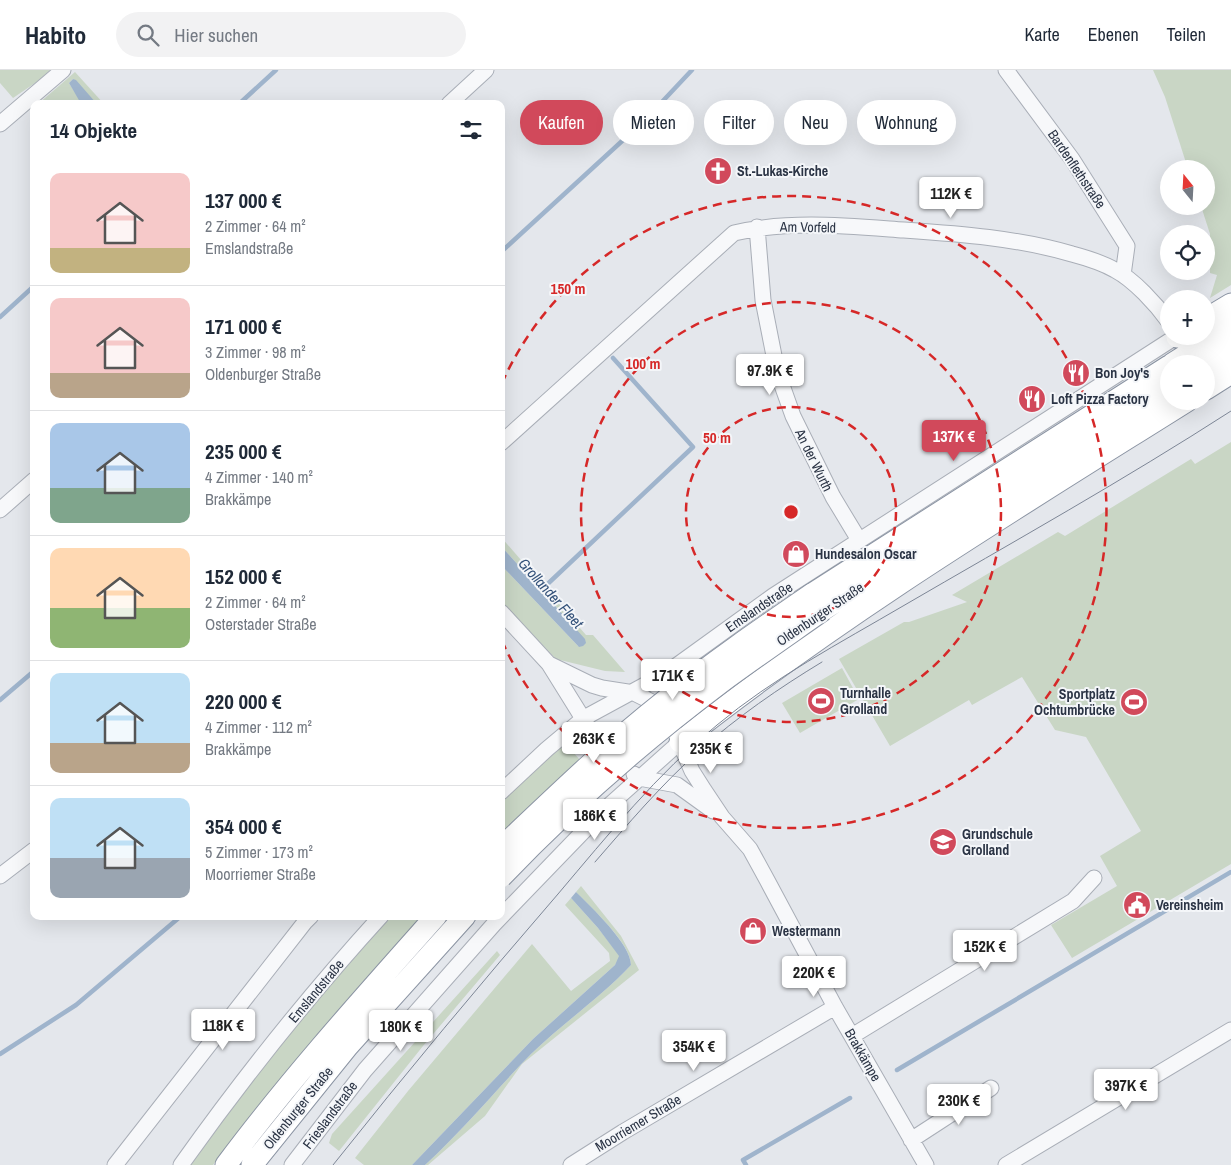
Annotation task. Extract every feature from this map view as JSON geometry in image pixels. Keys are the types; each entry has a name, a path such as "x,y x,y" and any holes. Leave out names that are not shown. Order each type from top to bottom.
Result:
{"highway":[{"path":"1215,314 1231,304"},
{"path":"1186,355 1231,327"},
{"path":"1215,360 1231,350"},
{"name":"Oldenburger Straße","path":"505,873 529,848 600,783 818,602 1160,372"},
{"path":"1215,383 1231,373"},
{"name":"Oldenburger Straße","path":"505,844 551,799 662,703 709,666 1160,395"},
{"path":"680,742 727,704 868,604 1173,410"},
{"name":"Oldenburger Straße","path":"226,1165 336,1029 432,920"},
{"name":"Oldenburger Straße","path":"252,1165 348,1046 461,920"}],"street":[{"path":"0,124 63,70"},
{"path":"453,100 486,70"},
{"name":"Bardenflethstraße","path":"1006,70 1072,159 1127,246 1123,275"},
{"name":"Am Vorfeld","path":"505,439 734,233 757,227 794,225 884,229 982,236 1024,242 1090,259 1123,275 1160,310"},
{"name":"An der Wurth","path":"757,227 763,300 777,371 792,416 833,497 858,540"},
{"name":"Emslandstraße","path":"505,788 584,718 634,693 666,674 748,613 858,540 1164,345"},
{"path":"0,510 30,484"},
{"path":"505,616 549,664 592,685 634,693"},
{"name":"Brakkämpe","path":"549,664 605,754 639,778 676,785 722,816"},
{"name":"Brakkämpe","path":"634,693 652,702 665,713 692,771 722,816 754,857 781,902 835,1006 926,1165"},
{"name":"Frieslandstraße","path":"505,913 604,810 680,742"},
{"path":"0,876 30,853"},
{"path":"852,1036 1073,901 1094,878"},
{"path":"115,1165 306,920"},
{"name":"Emslandstraße","path":"181,1165 259,1060 307,1000 377,920"},
{"name":"Frieslandstraße","path":"292,1165 365,1070 498,920"},
{"name":"Moorriemer Straße","path":"571,1165 835,1006"},
{"path":"1006,1165 1231,1030"},
{"path":"911,1140 991,1088"}],"green space":[{"path":"0,70 50,70 41,79 13,98 0,83"},
{"path":"1153,70 1231,70 1231,285 1215,295 1215,290 1212,290 1217,275 1215,274 1215,225 1207,225 1204,215 1215,215 1215,160 1185,160 1165,97"},
{"path":"75,72 100,100 93,100 73,79 69,83 80,100 43,100"},
{"name":"Sportplatz Ochtumbrücke","path":"1231,442 1231,864 1072,958 1051,925 1117,886 1100,856 1141,831 1086,737 1055,730 1022,677 972,705 969,700 890,746 839,659 904,622 909,622 967,602 952,595 1058,532 1065,536 1191,459 1195,464"},
{"path":"505,542 586,635 593,635 625,672 605,671 556,659 505,606 505,569 579,647 559,610 505,550"},
{"name":"Turnhalle Grolland","path":"842,668 859,699 800,733 782,703"},
{"path":"565,743 581,761 505,833 505,798"},
{"path":"581,886 621,936 639,970 522,1064 485,1116 428,1165 425,1165 453,1138 531,1054 631,965 625,947 618,936 576,892"},
{"path":"571,898 620,956 615,965 533,1039 412,1165 364,1165 355,1158 408,1091 532,944 571,991 610,961 609,953 565,905"},
{"path":"388,920 420,920 342,1006 213,1165 191,1165 261,1068 334,979"},
{"path":"497,951 500,955 423,1046 339,1151 329,1143 332,1134"}],"water":[{"path":"73,79 76,80 94,100 79,100 69,83"},
{"path":"505,550 585,639 586,643 579,647 505,569"},
{"path":"576,892 618,937 625,947 631,965 531,1054 453,1138 425,1165 412,1165 533,1039 615,965 619,956 598,928 571,898"}],"waterway":[{"path":"243,100 276,70"},
{"path":"505,248 645,120 692,70"},
{"path":"0,317 30,290"},
{"name":"Grollander Fleet","path":"538,593 693,447 613,358"},
{"path":"0,700 30,674"},
{"path":"897,1070 1231,872"},
{"path":"0,1054 76,1005 176,920"},
{"path":"746,1165 743,1160 850,1098"}],"tram line":[{"path":"333,1165 444,1028 614,828 654,784 717,725 784,676 1109,486 1231,411"},
{"path":"595,862 658,791 699,751 728,726 822,662"}],"place":[{"name":"St.-Lukas-Kirche","path":"718,171"},
{"name":"Bon Joy's","path":"1076,373"},
{"name":"Loft Pizza Factory","path":"1032,399"},
{"name":"Hundesalon Oscar","path":"796,554"},
{"name":"Turnhalle Grolland","path":"821,701"},
{"name":"Sportplatz Ochtumbrücke","path":"1134,702"},
{"name":"Grundschule Grolland","path":"943,842"},
{"name":"Vereinsheim","path":"1137,905"},
{"name":"Westermann","path":"753,931"}]}
